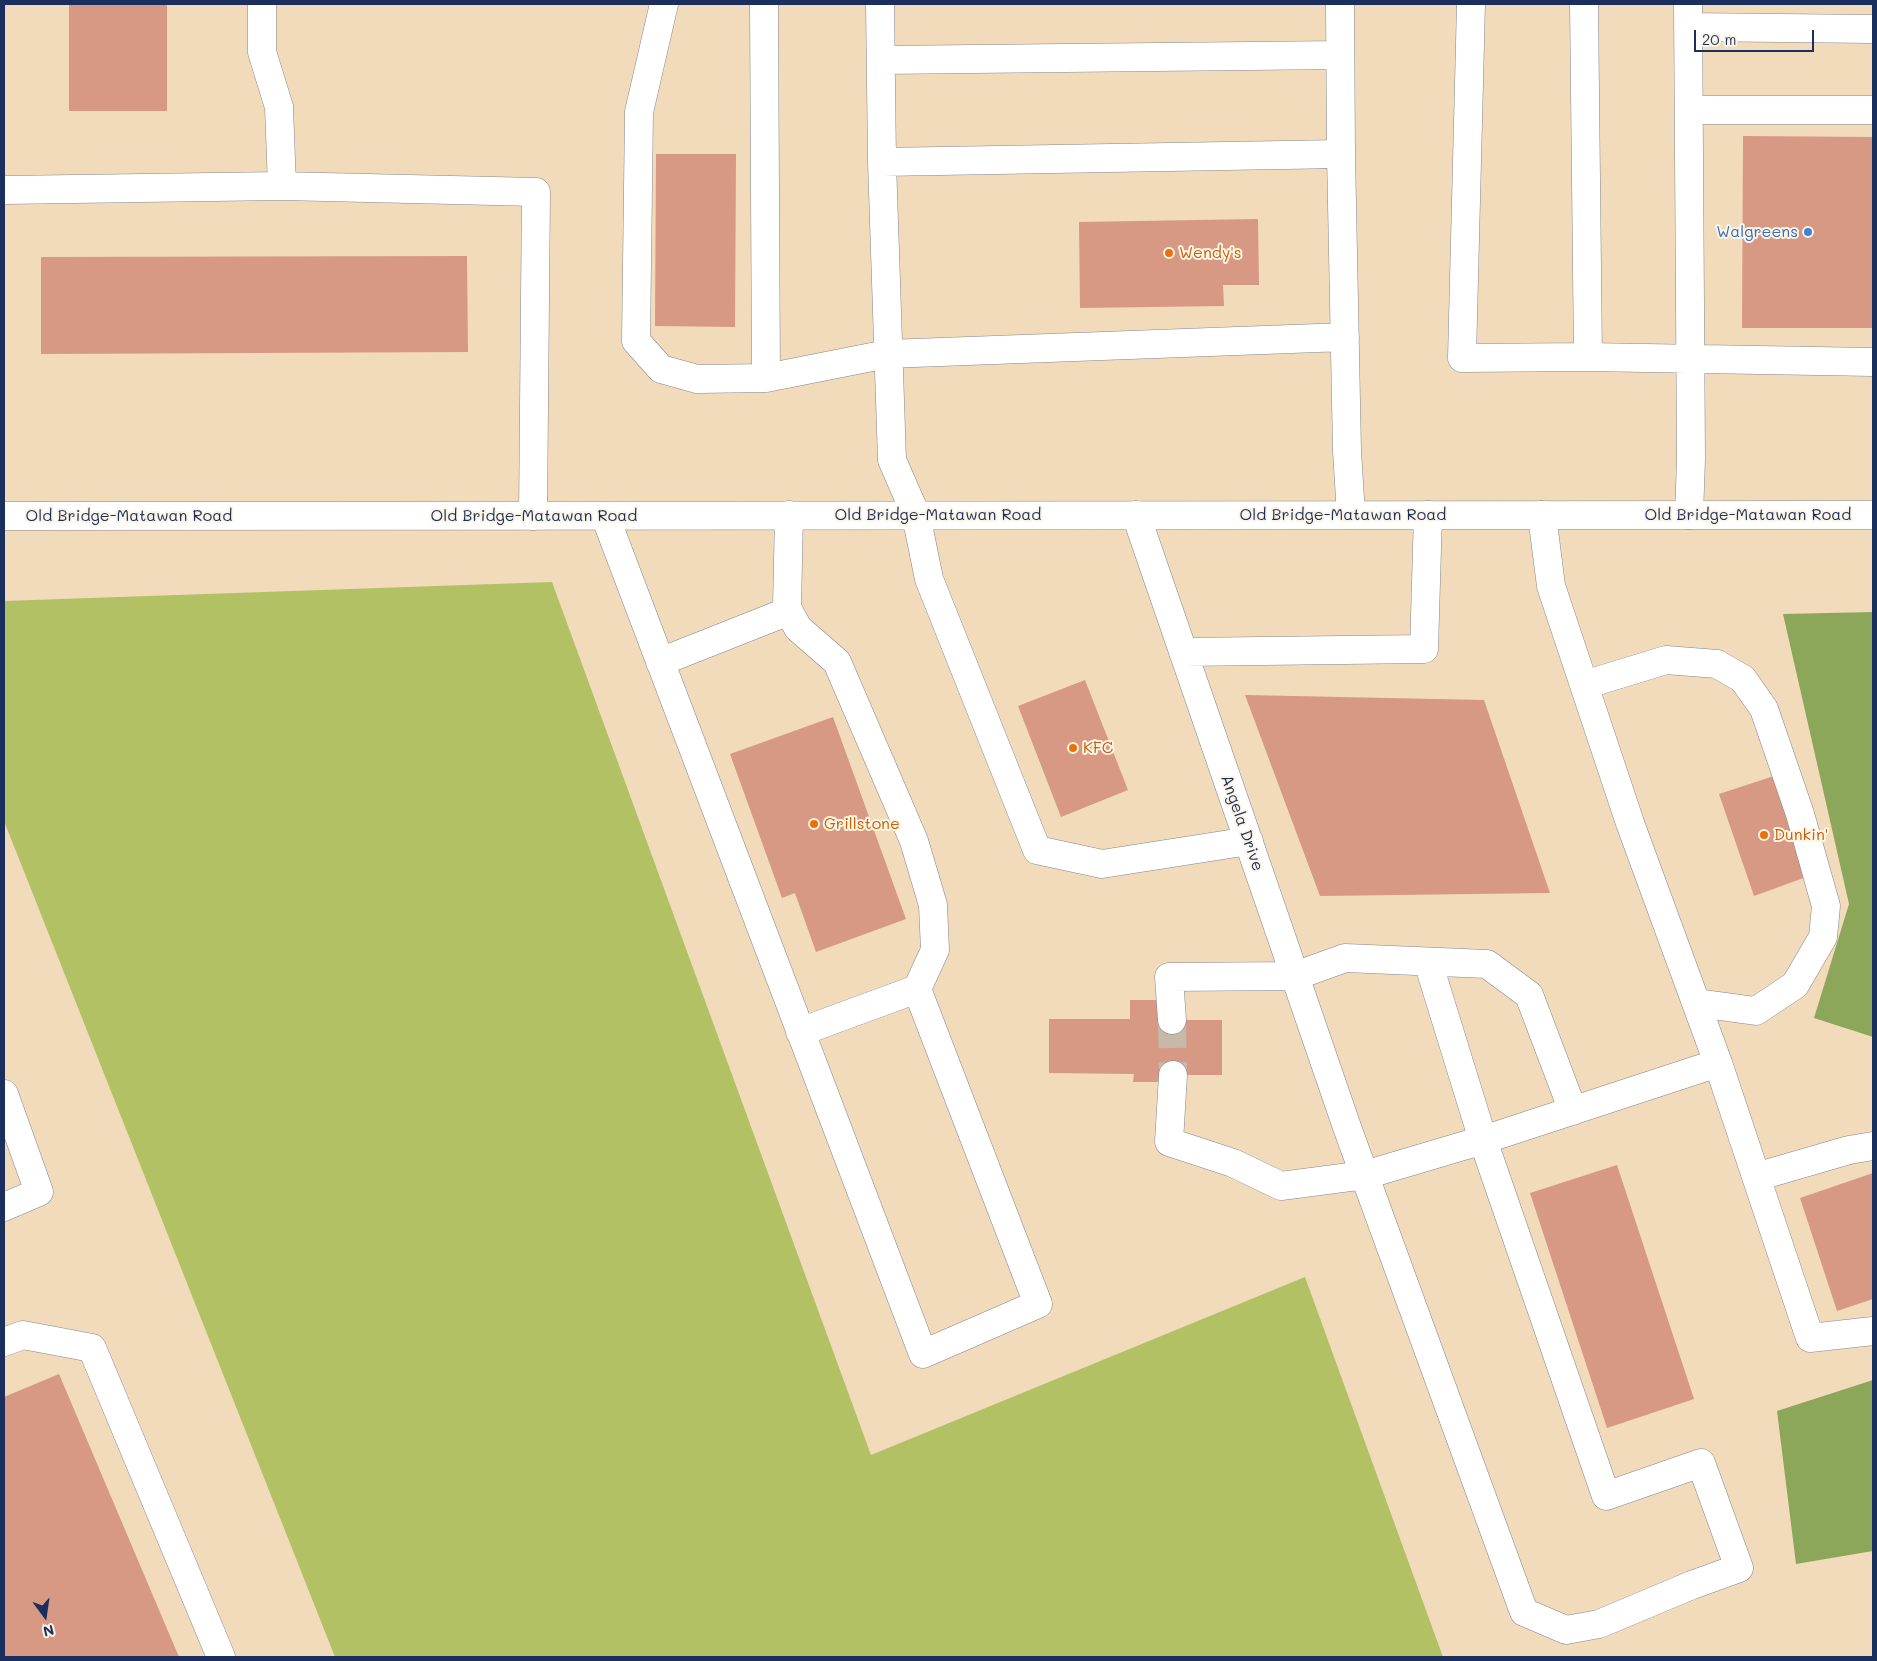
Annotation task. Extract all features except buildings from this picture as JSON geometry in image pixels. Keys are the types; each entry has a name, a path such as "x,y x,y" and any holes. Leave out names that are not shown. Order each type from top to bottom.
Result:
{"main road":[{"path":"262,4 262,52 279,107 282,186"},
{"path":"664,4 639,112 636,341 661,369 696,379 766,378 887,354 1345,337"},
{"path":"764,4 766,378"},
{"path":"880,4 887,354 892,460 916,515 929,578 1037,850 1102,864 1248,841"},
{"path":"1340,4 1347,451 1351,515"},
{"path":"1471,4 1462,358 1588,357 1873,362"},
{"path":"1584,4 1588,357"},
{"path":"1689,515 1691,359 1688,15 1873,29"},
{"path":"882,60 1340,55"},
{"path":"1689,110 1873,110"},
{"path":"882,162 1341,154"},
{"path":"4,190 282,186 536,192 533,516"},
{"path":"789,515 787,608 798,628 837,662 914,841 933,905 935,950 917,988 800,1032"},
{"name":"Angela Drive","path":"1136,515 1348,1130 1524,1612 1566,1630 1599,1624 1692,1585 1739,1568 1701,1463 1606,1496 1484,1140"},
{"path":"1183,652 1424,649 1428,515"},
{"path":"1542,515 1551,586 1630,823 1718,1063 1810,1338 1873,1331"},
{"name":"Old Bridge-Matawan Road","path":"4,516 1873,515"},
{"path":"605,516 923,1354 1038,1304 917,988"},
{"path":"660,662 789,611"},
{"path":"1584,686 1666,660 1717,664 1743,679 1764,709 1800,814 1826,906 1823,937 1795,985 1756,1011 1697,1003"},
{"path":"1172,1020 1169,977 1295,976 1345,958 1487,964 1529,996 1573,1111"},
{"path":"1428,962 1484,1140"},
{"path":"1173,1075 1169,1142 1232,1163 1281,1186 1365,1175 1484,1140 1718,1063"},
{"path":"4,1094 39,1192 4,1207"},
{"path":"1756,1177 1849,1150 1873,1146"},
{"path":"4,1342 23,1335 92,1348 220,1657"}],"green space":[{"path":"552,582 871,1455 1305,1277 1443,1657 335,1657 4,821 4,601"},
{"path":"1873,612 1873,1037 1814,1018 1849,904 1783,614"},
{"path":"1873,1380 1873,1551 1796,1564 1777,1411"}],"tunnel":[{"path":"1172,1020 1173,1075"}],"place":[{"name":"Walgreens","path":"1808,232"},
{"name":"Wendy's","path":"1169,253"},
{"name":"KFC","path":"1073,748"},
{"name":"Grillstone","path":"814,824"},
{"name":"Dunkin'","path":"1764,835"}]}
